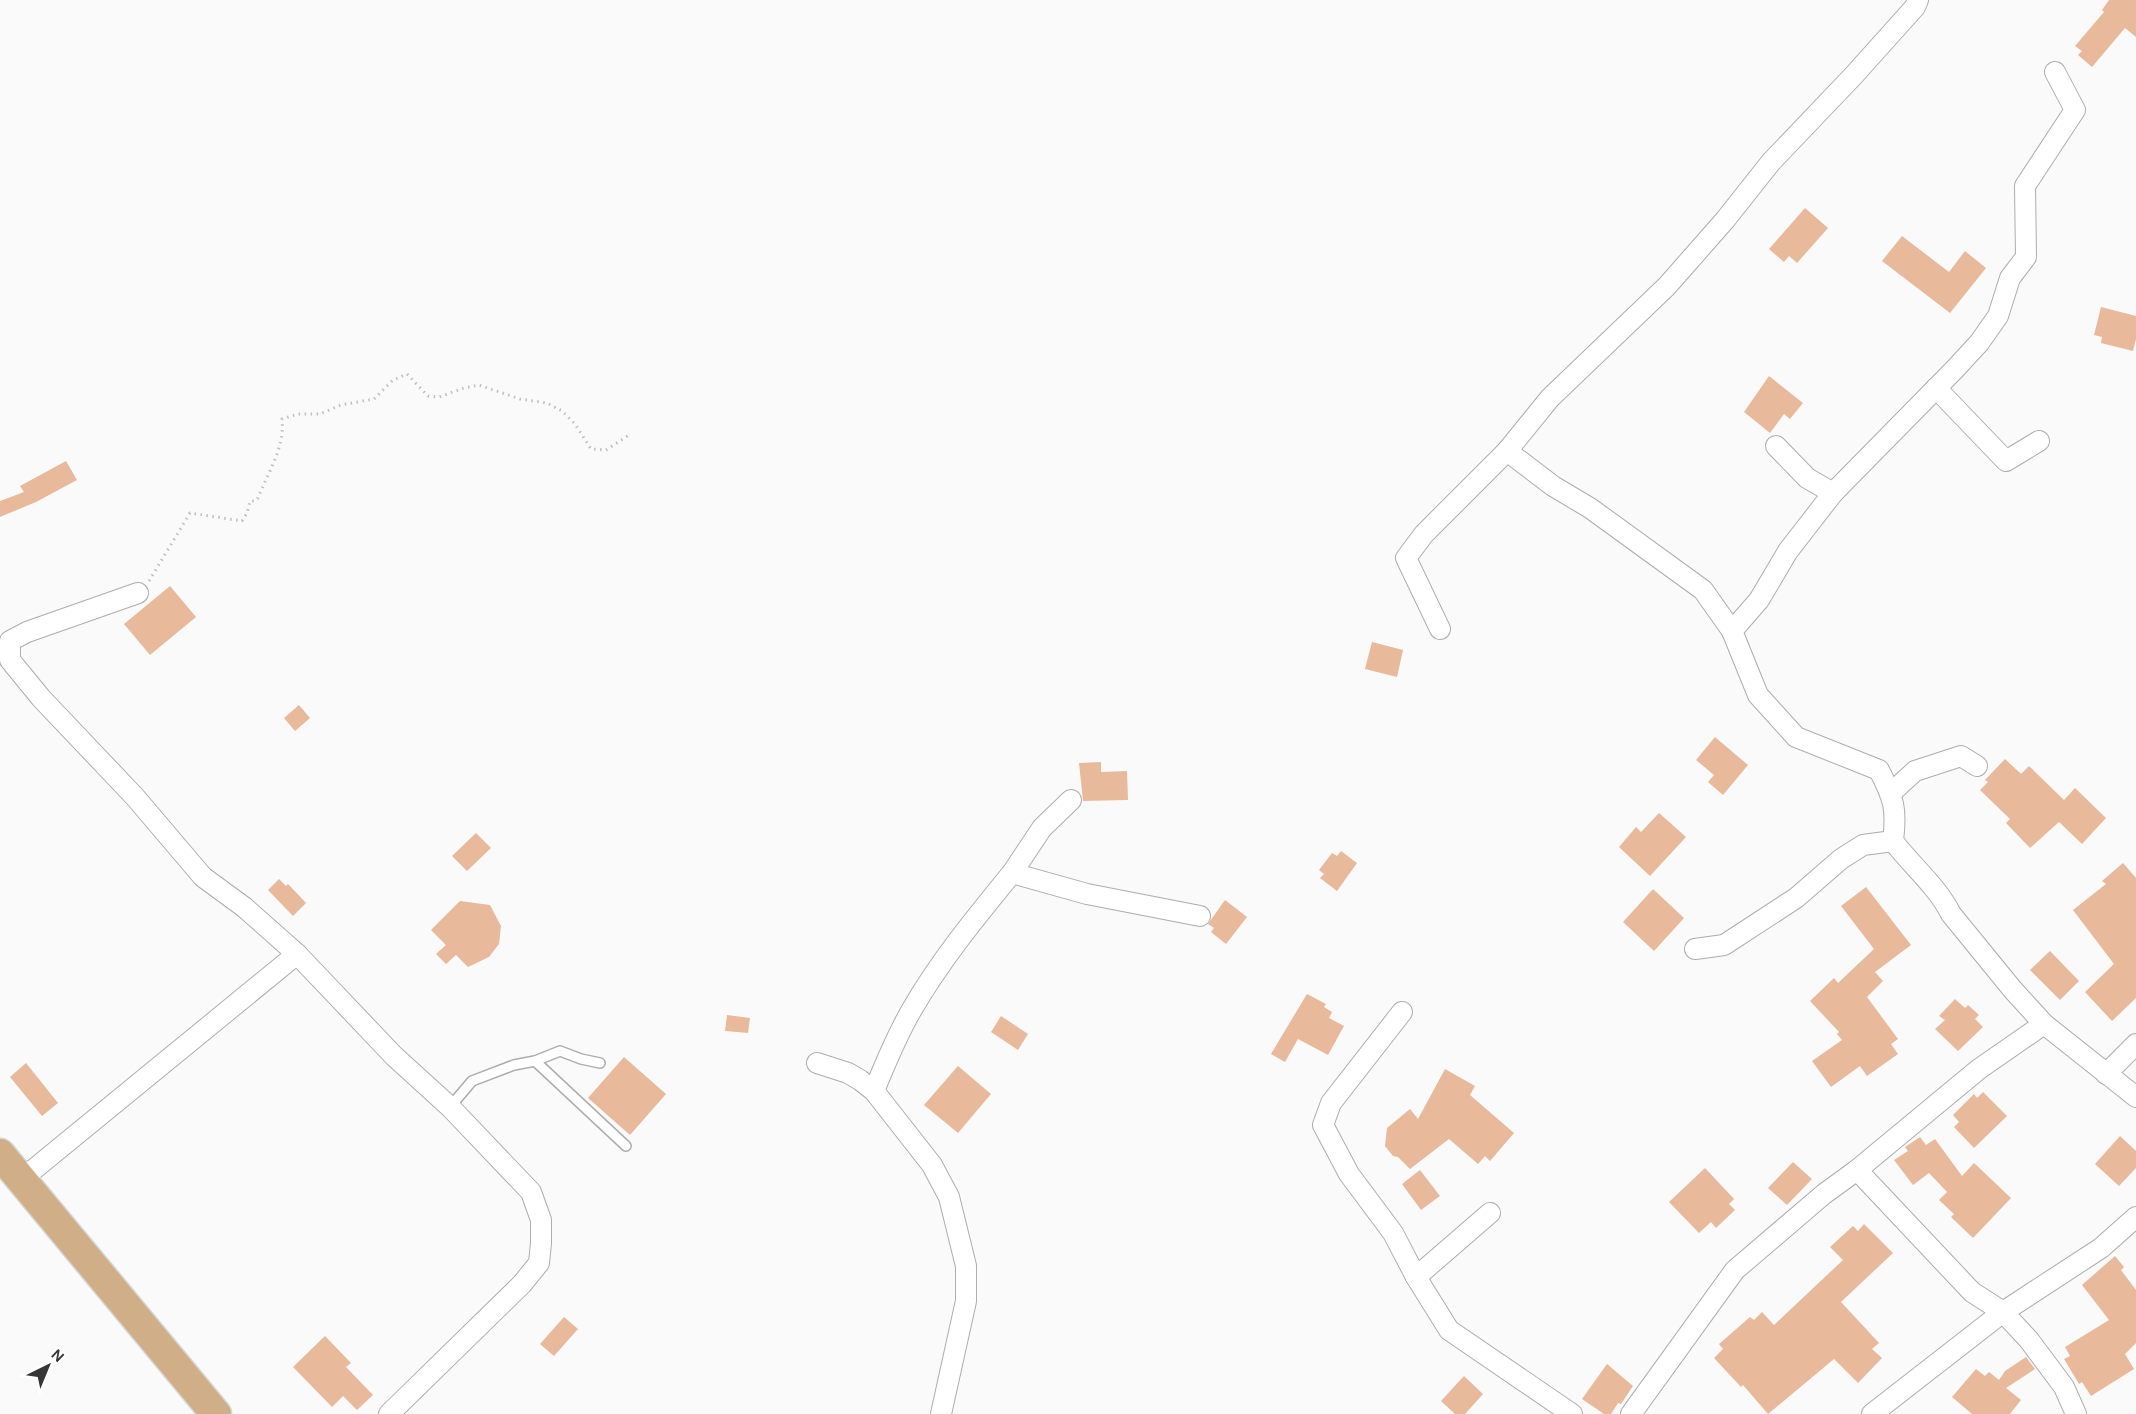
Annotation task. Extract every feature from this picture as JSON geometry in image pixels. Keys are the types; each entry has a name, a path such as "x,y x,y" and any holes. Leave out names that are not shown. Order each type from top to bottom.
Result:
{"main road":[{"path":"0,1154 216,1414"}],"street":[{"path":"1440,629 1406,558 1424,534 1507,451 1550,398 1667,286 1725,220 1771,162 1854,75 1915,7 1918,0"},
{"path":"1732,631 1759,600 1788,551 1833,493 1979,343 1998,316 2010,278 2026,257 2025,186 2075,110 2055,72"},
{"path":"1936,388 2006,461 2039,441"},
{"path":"1776,446 1807,478 1833,493"},
{"path":"1507,451 1553,486 1590,508 1703,591 1732,631 1758,695 1796,737 1879,770 1891,793 1896,816 1893,841 2013,990 2044,1024 2136,1097"},
{"path":"138,594 5,640 10,660 41,698 135,797 203,877 244,907 297,954 393,1056 450,1107 531,1192 541,1220 539,1263 522,1284 389,1414"},
{"path":"1891,793 1915,771 1961,756 1977,766"},
{"path":"874,1091 886,1060 910,1012 942,962 1012,873 1042,828 1071,800"},
{"path":"1695,949 1724,945 1796,898 1841,859 1863,845 1893,841"},
{"path":"1012,873 1087,894 1200,916"},
{"path":"22,1179 297,954"},
{"path":"1402,1012 1331,1103 1323,1125 1349,1174 1393,1233 1416,1277 1449,1330 1572,1414"},
{"path":"1631,1414 1735,1270 1824,1194 1857,1170 1979,1069 2044,1024"},
{"path":"2106,1074 2136,1044"},
{"path":"817,1063 848,1073 874,1091 932,1165 949,1197 966,1266 966,1301 941,1414"},
{"path":"1857,1170 1972,1292 2003,1312 2029,1340 2064,1387 2076,1414"},
{"path":"1416,1277 1490,1213"},
{"path":"1872,1414 2003,1312 2079,1263 2136,1217"}],"lane":[{"path":"450,1107 472,1081 560,1051 600,1063"},
{"path":"534,1061 626,1146"}],"path":[{"path":"138,594 151,579 190,513 242,521 250,501 258,498 267,474 280,451 284,433 282,419 298,414 320,414 341,405 374,399 393,380 407,374 429,396 439,397 479,385 520,399 547,403 562,411 591,449 606,450 629,435"}],"building":[{"path":"2109,0 2136,0 2136,37 2125,28 2092,67 2078,55 2082,51 2075,46 2104,12 2102,10"},
{"path":"1805,208 1828,228 1797,263 1789,256 1784,262 1769,249"},
{"path":"1902,236 1949,272 1965,251 1986,268 1950,313 1882,261"},
{"path":"2101,307 2136,316 2136,339 2133,351 2101,343 2102,337 2094,335"},
{"path":"1769,376 1803,403 1790,419 1784,414 1770,433 1744,412"},
{"path":"66,461 77,480 36,502 0,517 0,501 24,492 20,486"},
{"path":"170,586 196,617 150,655 124,624"},
{"path":"1372,642 1403,650 1397,677 1365,669"},
{"path":"299,705 310,718 295,731 284,718"},
{"path":"1715,737 1748,765 1723,795 1708,782 1714,775 1696,760"},
{"path":"2005,759 2021,774 2029,766 2064,800 2075,788 2106,818 2082,844 2059,822 2030,848 2006,823 2010,819 1980,790 1988,782 1985,780"},
{"path":"1101,762 1101,772 1127,771 1128,800 1083,801 1079,763"},
{"path":"1659,813 1686,837 1650,876 1619,847 1636,827 1641,832"},
{"path":"476,833 491,848 467,871 452,856"},
{"path":"1341,851 1357,863 1337,891 1320,878 1324,874 1319,870 1332,853 1337,856"},
{"path":"2123,863 2136,878 2136,998 2112,1021 2085,992 2114,964 2073,910 2106,884 2102,881"},
{"path":"279,879 286,886 288,884 306,903 293,916 268,890"},
{"path":"1866,887 1911,945 1875,972 1883,981 1867,997 1898,1039 1891,1044 1898,1054 1867,1076 1860,1066 1831,1087 1812,1061 1842,1040 1837,1034 1839,1032 1810,1001 1834,978 1838,983 1874,949 1841,906"},
{"path":"1653,889 1684,918 1654,951 1623,922"},
{"path":"1225,900 1247,917 1226,944 1211,932 1214,928 1208,924"},
{"path":"460,901 490,905 501,926 499,944 489,957 468,967 456,955 446,964 436,954 446,945 431,930"},
{"path":"2050,951 2079,981 2060,1000 2030,970"},
{"path":"1307,994 1326,1004 1324,1007 1332,1012 1329,1018 1344,1026 1328,1055 1298,1039 1285,1062 1271,1054"},
{"path":"1955,999 1965,1008 1968,1005 1979,1015 1975,1019 1983,1027 1958,1051 1935,1029 1945,1020 1939,1016"},
{"path":"727,1015 750,1018 748,1033 725,1031"},
{"path":"1001,1016 1028,1034 1018,1050 991,1032"},
{"path":"624,1057 666,1094 630,1135 588,1098"},
{"path":"26,1063 58,1103 42,1116 10,1077"},
{"path":"958,1066 991,1094 958,1133 924,1105"},
{"path":"1445,1069 1475,1086 1470,1095 1514,1133 1490,1161 1485,1156 1478,1164 1449,1139 1410,1169 1398,1157 1393,1156 1385,1146 1387,1128 1410,1109 1418,1119"},
{"path":"1983,1092 2007,1116 1974,1148 1954,1127 1959,1122 1953,1115 1974,1094 1977,1098"},
{"path":"2120,1136 2136,1151 2136,1168 2119,1186 2095,1164"},
{"path":"1920,1137 1926,1145 1935,1139 1962,1176 1974,1163 2011,1198 1973,1238 1951,1217 1954,1214 1939,1200 1947,1192 1929,1173 1913,1185 1894,1160 1908,1151 1905,1147"},
{"path":"1793,1162 1812,1179 1787,1205 1768,1188"},
{"path":"1705,1168 1734,1199 1729,1204 1735,1210 1716,1228 1711,1222 1699,1233 1669,1202"},
{"path":"1420,1170 1440,1196 1421,1210 1402,1184"},
{"path":"1864,1224 1893,1253 1841,1302 1879,1343 1872,1349 1882,1358 1858,1383 1834,1359 1768,1414 1743,1385 1741,1387 1714,1358 1723,1349 1719,1344 1750,1317 1754,1320 1762,1312 1774,1325 1843,1260 1830,1247 1853,1226 1858,1231"},
{"path":"2115,1256 2124,1267 2121,1270 2136,1290 2136,1343 2125,1354 2134,1369 2091,1396 2082,1382 2079,1384 2064,1359 2070,1356 2065,1347 2109,1320 2082,1285"},
{"path":"564,1317 578,1329 554,1356 540,1344"},
{"path":"325,1336 351,1363 346,1367 373,1395 357,1410 343,1396 332,1407 293,1367"},
{"path":"2026,1357 2035,1369 2006,1388 2021,1400 2010,1414 1972,1414 1952,1397 1976,1369 1985,1376 1989,1372 1999,1380 2005,1371"},
{"path":"1607,1364 1633,1386 1611,1414 1604,1414 1582,1399"},
{"path":"1464,1376 1483,1394 1465,1414 1455,1414 1441,1401"}]}
